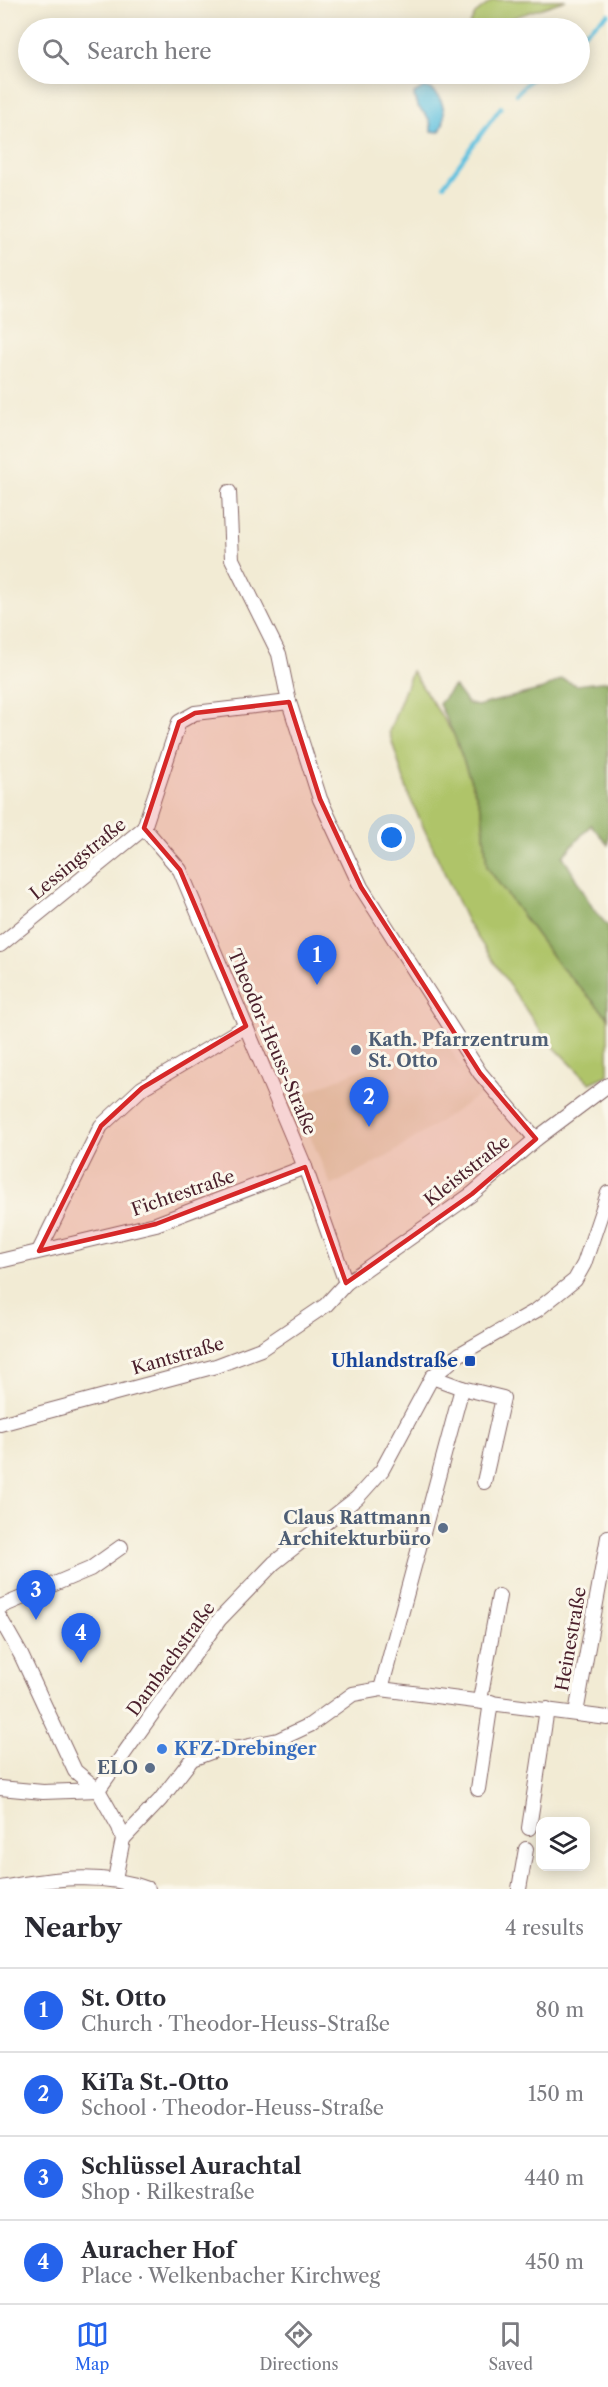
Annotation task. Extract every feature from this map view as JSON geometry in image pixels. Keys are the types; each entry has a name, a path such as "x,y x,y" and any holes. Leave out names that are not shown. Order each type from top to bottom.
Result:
{"street":[{"path":"229,492 232,559 279,654 289,702 320,799 361,887 480,1073 536,1139"},
{"name":"Lessingstraße","path":"0,945 144,828 179,722 195,713 289,702"},
{"name":"Theodor-Heuss-Straße","path":"144,828 180,870 305,1167 346,1283"},
{"path":"39,1251 101,1126 142,1088 246,1026"},
{"name":"Kleiststraße","path":"346,1283 472,1194 536,1139 608,1085"},
{"name":"Fichtestraße","path":"0,1261 156,1224 305,1167"},
{"name":"Dambachstraße","path":"98,1791 219,1620 274,1563 357,1498 382,1470 432,1377 460,1354 537,1310 575,1280 584,1264 608,1193"},
{"name":"Kantstraße","path":"0,1424 216,1366 261,1349 326,1305 346,1283"},
{"path":"432,1377 462,1388 503,1398 484,1482"},
{"path":"381,1689 462,1388"},
{"name":"Heinestraße","path":"576,1713 608,1537"},
{"path":"115,1880 123,1839 119,1827 98,1791 75,1771 21,1655 0,1617 90,1569 121,1547"},
{"path":"478,1789 485,1701 499,1596"},
{"path":"123,1839 160,1800 192,1760 216,1750 240,1749 278,1740 310,1725 353,1694 381,1689 608,1718"},
{"path":"529,1828 548,1709"},
{"path":"0,1788 43,1792 98,1791"},
{"path":"519,1889 526,1849"},
{"path":"0,1888 72,1879 115,1880 148,1889"}],"highlighted area":[{"path":"289,702 320,799 361,887 480,1073 536,1139 472,1194 346,1283 305,1167 156,1224 39,1251 101,1126 142,1088 246,1026 180,870 144,828 179,722 195,713"}],"shaded area":[{"path":"443,1036 459,1064 484,1092 388,1156 331,1186 294,1097"}],"green space":[{"path":"493,0 566,0 512,18 473,18"},
{"path":"412,671 454,735 482,811 487,867 558,964 608,1017 608,1075 590,1083 545,1038 467,922 409,796 389,732"},
{"path":"562,679 576,685 608,681 608,845 591,825 563,856 594,910 608,926 608,1017 558,964 487,867 482,811 454,735 439,704 454,686 467,703 477,706 543,689"}],"water":[{"path":"424,87 436,94 443,106 444,120 439,132 431,131 429,119 415,100 414,93"}],"waterway":[{"path":"590,28 608,14"},
{"path":"516,94 526,84"},
{"path":"444,185 501,107"}],"place":[{"name":"St. Otto","path":"317,985"},
{"name":"Kath. Pfarrzentrum St. Otto","path":"356,1050"},
{"name":"KiTa St.-Otto","path":"369,1127"},
{"name":"Uhlandstraße","path":"470,1361"},
{"name":"Claus Rattmann Architekturbüro","path":"443,1528"},
{"name":"Schlüssel Aurachtal","path":"36,1620"},
{"name":"Auracher Hof","path":"81,1663"},
{"name":"KFZ-Drebinger","path":"162,1749"},
{"name":"ELO","path":"150,1768"}]}
